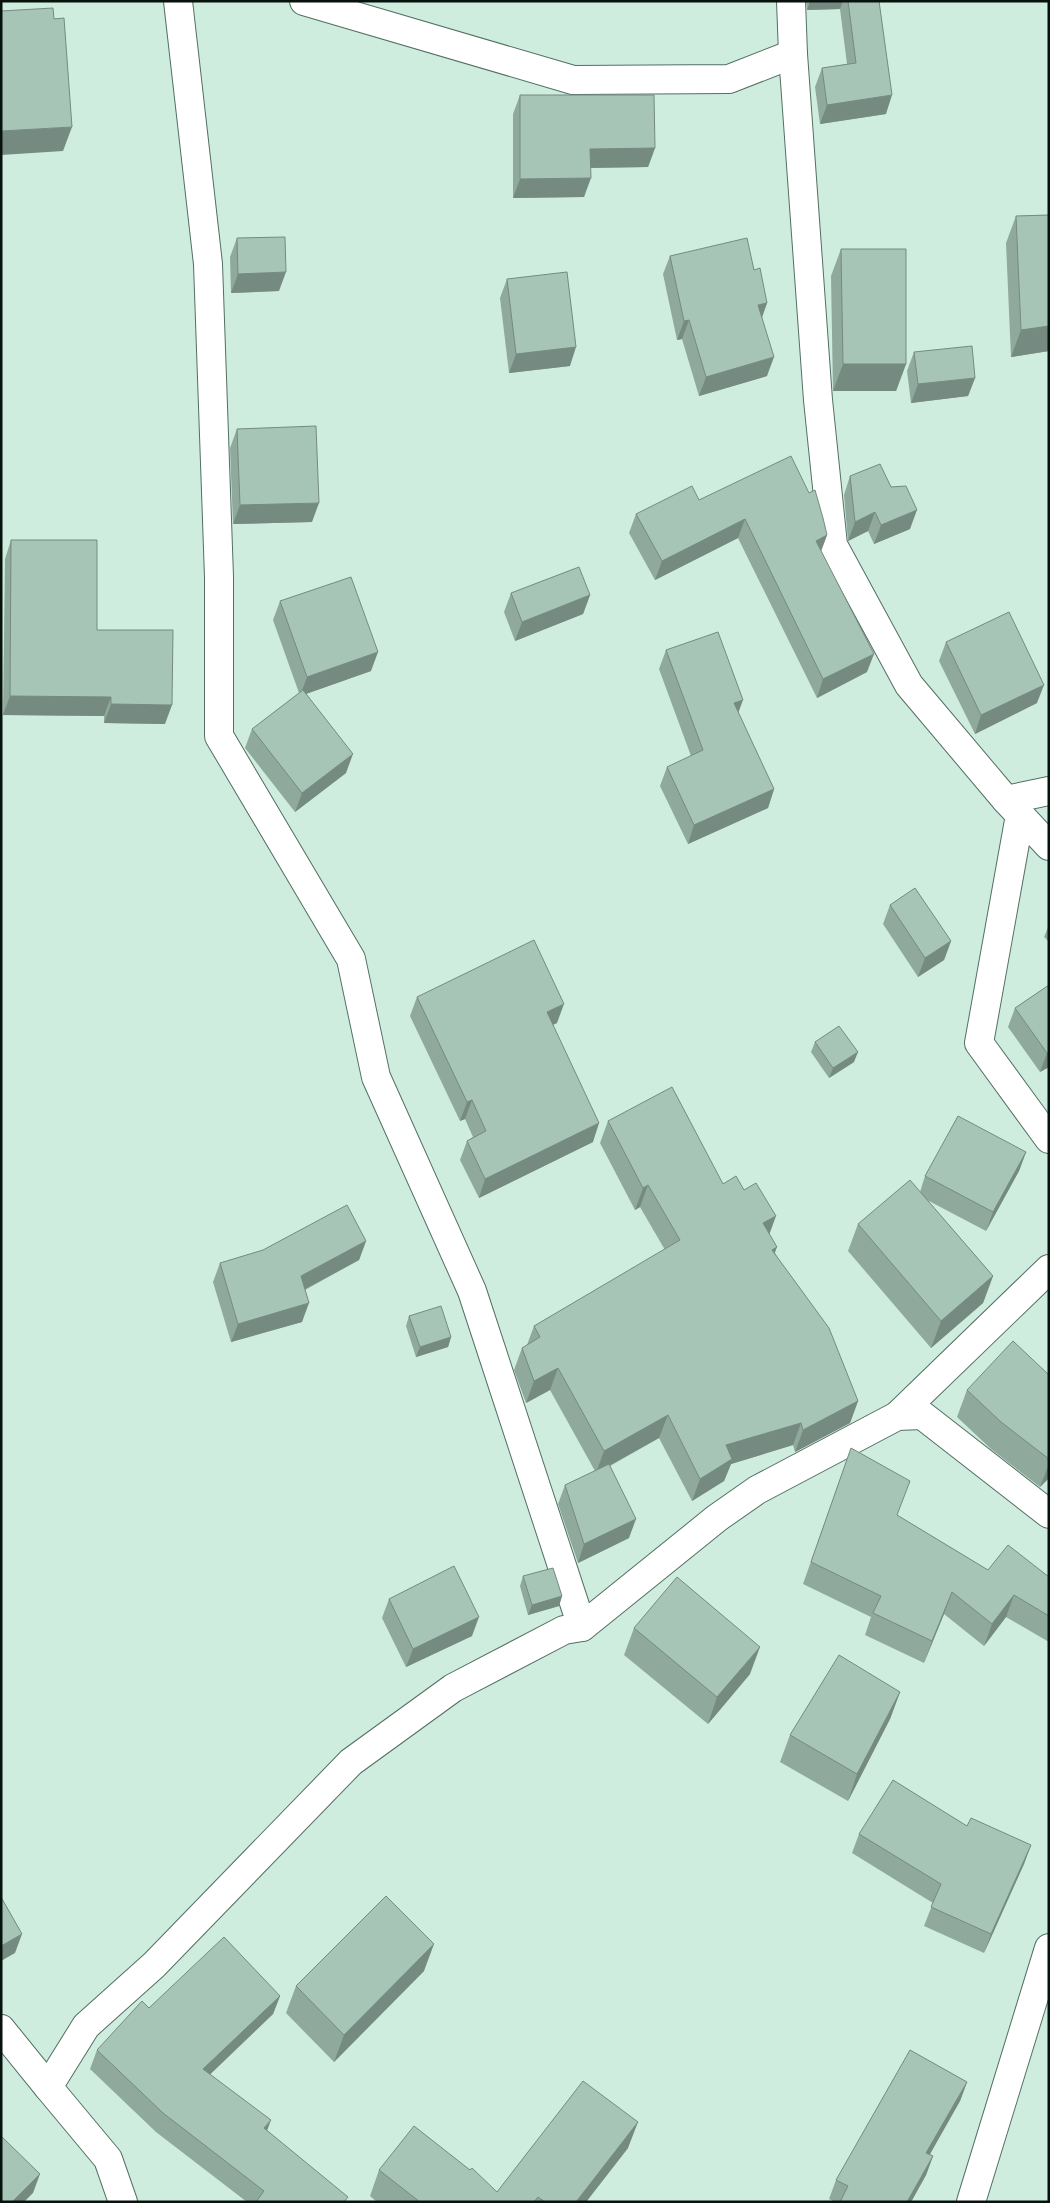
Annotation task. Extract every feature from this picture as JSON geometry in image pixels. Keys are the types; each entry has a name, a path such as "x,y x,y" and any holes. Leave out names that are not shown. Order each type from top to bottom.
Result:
{"street":[{"path":"178,1 208,264 219,577 219,736 352,959 376,1077 472,1292 582,1627"},
{"path":"304,1 573,80 730,79 793,54"},
{"path":"791,1 793,54 818,400 833,545 910,685 1013,808 1049,846"},
{"path":"1013,808 1049,791"},
{"path":"1013,808 979,1043 1049,1138"},
{"path":"48,2087 86,2026 154,1965 352,1762 453,1688 564,1630 582,1627 717,1518 757,1490 897,1416 1049,1269"},
{"path":"897,1416 922,1415 1049,1514"},
{"path":"971,2202 1049,1948"},
{"path":"1,2029 108,2158 123,2202"}],"building":[{"path":"848,1 879,1 892,95 827,105 822,68 856,63"},
{"path":"53,8 54,19 64,18 72,127 1,131 1,11"},
{"path":"520,95 654,95 655,148 590,149 591,178 520,179"},
{"path":"1049,215 1049,326 1021,330 1016,216"},
{"path":"285,237 286,272 238,274 237,238"},
{"path":"747,238 754,270 760,268 767,303 758,305 774,357 706,377 689,320 684,321 670,256"},
{"path":"841,249 906,249 906,364 843,364"},
{"path":"567,272 576,347 516,354 507,279"},
{"path":"972,346 975,378 918,384 914,352"},
{"path":"316,426 319,503 240,505 237,429"},
{"path":"791,456 809,493 815,490 827,535 816,541 874,654 823,679 745,519 662,561 636,514 692,486 699,500"},
{"path":"880,464 891,487 906,486 917,510 881,525 875,512 855,522 850,476"},
{"path":"11,540 97,540 97,630 173,630 172,705 111,704 111,697 10,696"},
{"path":"579,567 590,595 522,622 511,593"},
{"path":"351,577 378,652 307,677 280,601"},
{"path":"1009,612 1044,685 981,715 946,642"},
{"path":"718,632 743,700 734,703 774,789 694,825 667,767 703,750 666,650"},
{"path":"303,690 353,754 302,793 252,729"},
{"path":"915,888 951,941 925,958 890,905"},
{"path":"534,940 564,1004 547,1012 599,1123 485,1179 467,1141 486,1131 472,1100 467,1102 417,997"},
{"path":"1049,985 1049,1052 1047,1053 1015,1008"},
{"path":"839,1026 858,1052 833,1068 815,1042"},
{"path":"672,1087 723,1184 736,1176 744,1190 756,1183 776,1216 763,1223 777,1247 772,1250 829,1328 858,1401 803,1430 801,1423 726,1445 732,1459 700,1479 668,1415 604,1451 558,1368 534,1381 522,1348 540,1337 534,1326 680,1240 648,1185 643,1188 608,1121"},
{"path":"958,1116 1026,1152 993,1212 925,1176"},
{"path":"910,1180 993,1276 941,1321 858,1224"},
{"path":"347,1205 366,1241 301,1276 309,1303 238,1324 220,1263 263,1250"},
{"path":"441,1306 451,1337 420,1347 409,1316"},
{"path":"1013,1341 1049,1375 1049,1459 1001,1422 967,1390"},
{"path":"851,1448 910,1481 897,1515 988,1570 1008,1545 1049,1577 1049,1616 1014,1595 992,1624 952,1592 932,1641 873,1613 881,1596 811,1562"},
{"path":"609,1464 636,1519 584,1544 565,1485"},
{"path":"454,1566 479,1617 413,1649 389,1599"},
{"path":"553,1568 562,1596 532,1605 523,1576"},
{"path":"677,1577 760,1647 717,1697 634,1628"},
{"path":"839,1655 900,1692 857,1774 790,1735"},
{"path":"893,1780 967,1826 971,1818 1031,1845 991,1934 931,1907 941,1884 859,1834"},
{"path":"386,1896 434,1944 344,2035 296,1986"},
{"path":"1,1897 22,1934 1,1946"},
{"path":"224,1937 280,1996 203,2069 271,2120 264,2128 348,2197 344,2202 256,2202 264,2191 163,2113 97,2050 142,2001 149,2008"},
{"path":"910,2050 967,2082 926,2153 933,2156 907,2202 840,2202 848,2186 836,2180"},
{"path":"583,2081 638,2122 576,2202 545,2202 538,2197 534,2202 420,2202 379,2170 414,2126 470,2170 472,2168 497,2192"},
{"path":"1,2136 40,2174 12,2202 1,2202"}]}
